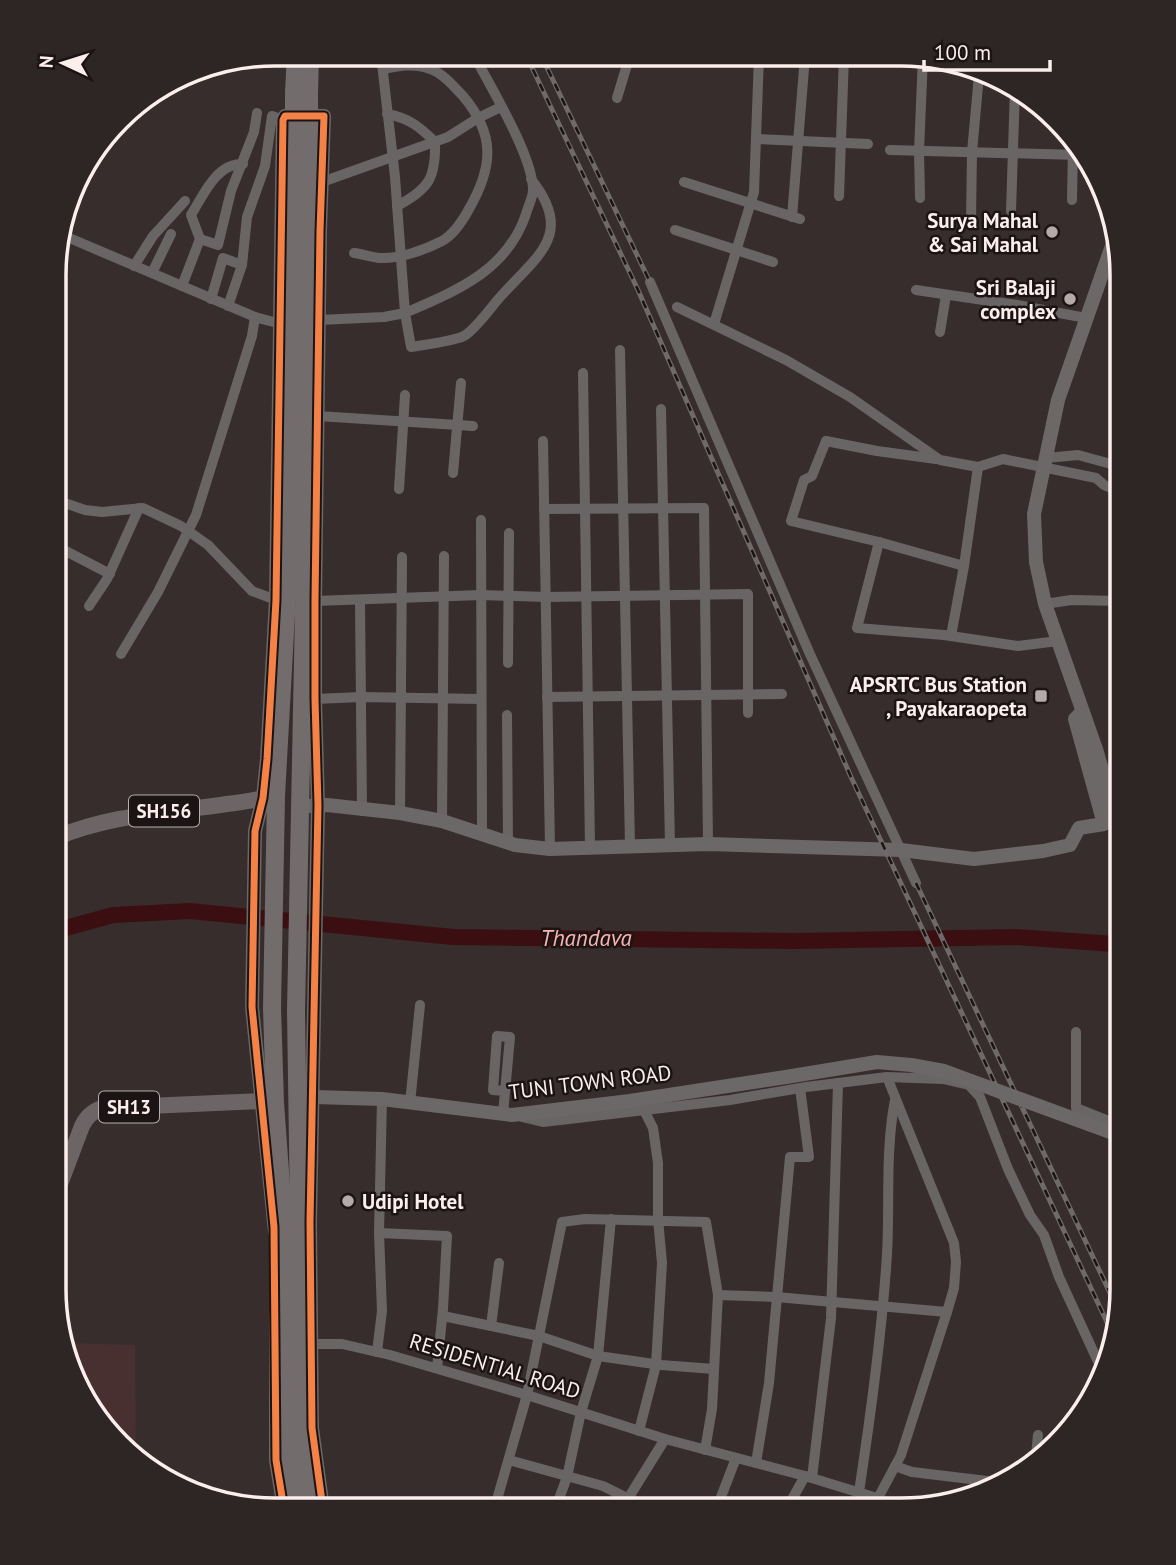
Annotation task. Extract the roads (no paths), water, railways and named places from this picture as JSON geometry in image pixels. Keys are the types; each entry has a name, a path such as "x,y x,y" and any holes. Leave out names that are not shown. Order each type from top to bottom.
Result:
{"highway":[{"path":"296,1498 275,1103 272,1008 275,838 270,797 289,560 302,93 298,67"},
{"path":"302,93 307,67"},
{"path":"293,1408 300,1280 309,806 301,139"},
{"path":"294,1445 308,1498"}],"main road":[{"name":"SH156","path":"66,833 83,826 156,811 270,797"},
{"name":"SH13","path":"66,1169 86,1117 102,1108 263,1101"}],"street":[{"path":"617,98 627,66"},
{"path":"714,324 754,192 759,66"},
{"path":"684,182 796,218 804,66"},
{"path":"839,196 844,66"},
{"path":"397,67 383,69 405,313 411,347 464,336 525,272 550,236 551,216 542,193 531,179"},
{"path":"354,253 380,258 401,256 444,240 464,219 482,186 488,160 485,137 475,111 452,83 432,69 419,67"},
{"path":"319,320 384,317 405,313 443,297 482,275 506,252 523,223 534,190 526,157 480,67"},
{"path":"920,198 922,68"},
{"path":"971,221 972,152 978,81"},
{"path":"1011,211 1015,100"},
{"path":"322,182 448,138 478,118 501,107"},
{"path":"211,299 223,258 218,245 231,191 254,132 257,113"},
{"path":"387,114 404,117 419,126 435,142 436,164 430,181 420,194 397,206"},
{"path":"228,306 242,265 247,217 265,166 272,116 283,120"},
{"path":"282,1498 276,1460 275,1424 275,1238 252,1007 255,831 270,797 285,116 324,116 315,699 309,806 400,813 442,821 508,843 550,849 708,844 901,850 974,859 1043,851 1070,845 1079,828 1104,824 1075,719 1082,712"},
{"path":"756,139 868,144"},
{"path":"890,150 1069,152"},
{"path":"1072,200 1075,160"},
{"path":"182,286 200,239 191,215 213,179 234,164 243,164"},
{"path":"134,266 153,236 185,201"},
{"path":"675,230 773,262"},
{"path":"152,273 171,234"},
{"path":"70,238 255,317 281,324"},
{"path":"200,239 218,245"},
{"path":"1109,255 1058,400 1034,514 1036,562 1045,604 1109,799"},
{"path":"223,258 242,265"},
{"path":"650,282 809,652 916,883"},
{"path":"916,290 1017,304 1086,318"},
{"path":"940,332 946,295"},
{"path":"677,307 786,360 850,397 940,460"},
{"path":"121,654 158,592 187,530 197,515 252,336 255,317"},
{"path":"620,350 630,846"},
{"path":"583,373 590,848"},
{"path":"453,473 461,383"},
{"path":"399,489 405,395"},
{"path":"661,409 670,845"},
{"path":"318,415 473,426"},
{"path":"543,441 550,849"},
{"path":"964,566 791,521 804,480 812,476 826,441 978,467 1003,459 1045,463 1096,478 1110,488"},
{"path":"1045,463 1078,455 1110,464"},
{"path":"951,636 978,467"},
{"path":"66,503 102,512 143,508 187,530 208,545 252,591 276,600"},
{"path":"89,606 110,573 139,508"},
{"path":"544,509 704,508 708,844"},
{"path":"481,520 482,833"},
{"path":"508,663 509,533"},
{"path":"879,542 857,628 951,636 1018,646 1058,641"},
{"path":"66,551 110,573"},
{"path":"442,821 444,556"},
{"path":"400,813 402,557"},
{"path":"315,601 481,596 748,594 748,713"},
{"path":"360,600 362,811"},
{"path":"1045,604 1071,600 1110,601"},
{"path":"547,697 782,694"},
{"path":"315,699 361,696 481,699"},
{"path":"507,715 508,843"},
{"path":"411,1103 420,1005"},
{"path":"305,1011 314,1097 310,1222 312,1422 322,1498"},
{"path":"1076,1032 1076,1108 1109,1121"},
{"path":"505,1091 493,1090 497,1036 510,1037 505,1091 507,1114 543,1122 730,1100 887,1077 943,1079 969,1085 980,1097 1008,1169 1030,1215 1044,1235 1059,1277 1097,1359"},
{"name":"TUNI TOWN ROAD","path":"314,1097 382,1099 507,1114 630,1101 877,1062 944,1071 1109,1132"},
{"path":"877,1498 901,1455 954,1288 956,1262 954,1243 887,1077"},
{"path":"794,1498 808,1477 832,1302 838,1083"},
{"path":"756,1463 769,1383 790,1157 809,1157 800,1088"},
{"path":"859,1492 877,1375 887,1252 888,1132 895,1098"},
{"path":"377,1352 382,1311 379,1233 382,1099"},
{"path":"639,1431 656,1364 662,1263 658,1219 658,1163 653,1128 644,1110"},
{"path":"66,1146 75,1145"},
{"path":"559,1498 598,1356 611,1219"},
{"path":"498,1498 527,1395 562,1222 658,1219 706,1222 718,1295 712,1409 705,1450"},
{"path":"379,1233 447,1236 437,1368"},
{"path":"491,1326 499,1263"},
{"path":"718,1295 776,1297 947,1312"},
{"path":"443,1316 539,1336 598,1356 714,1368"},
{"name":"RESIDENTIAL ROAD","path":"313,1344 342,1344 437,1368 664,1439 877,1498"},
{"path":"275,1424 312,1422"},
{"path":"1037,1448 1038,1435"},
{"path":"509,1460 603,1486 627,1498 664,1439"},
{"path":"721,1498 736,1458"},
{"path":"895,1466 912,1472 985,1481"}],"waterway":[{"name":"Thandava","path":"66,928 113,915 190,911 453,937 795,941 1016,937 1109,944"}],"railway":[{"path":"532,67 638,290 851,777 1106,1321"},
{"path":"547,67 650,282"},
{"path":"916,883 1109,1291"}],"place":[{"name":"Surya Mahal & Sai Mahal","path":"1052,232"},
{"name":"Sri Balaji complex","path":"1070,299"},
{"name":"APSRTC Bus Station , Payakaraopeta","path":"1041,696"},
{"name":"Udipi Hotel","path":"348,1201"}]}
